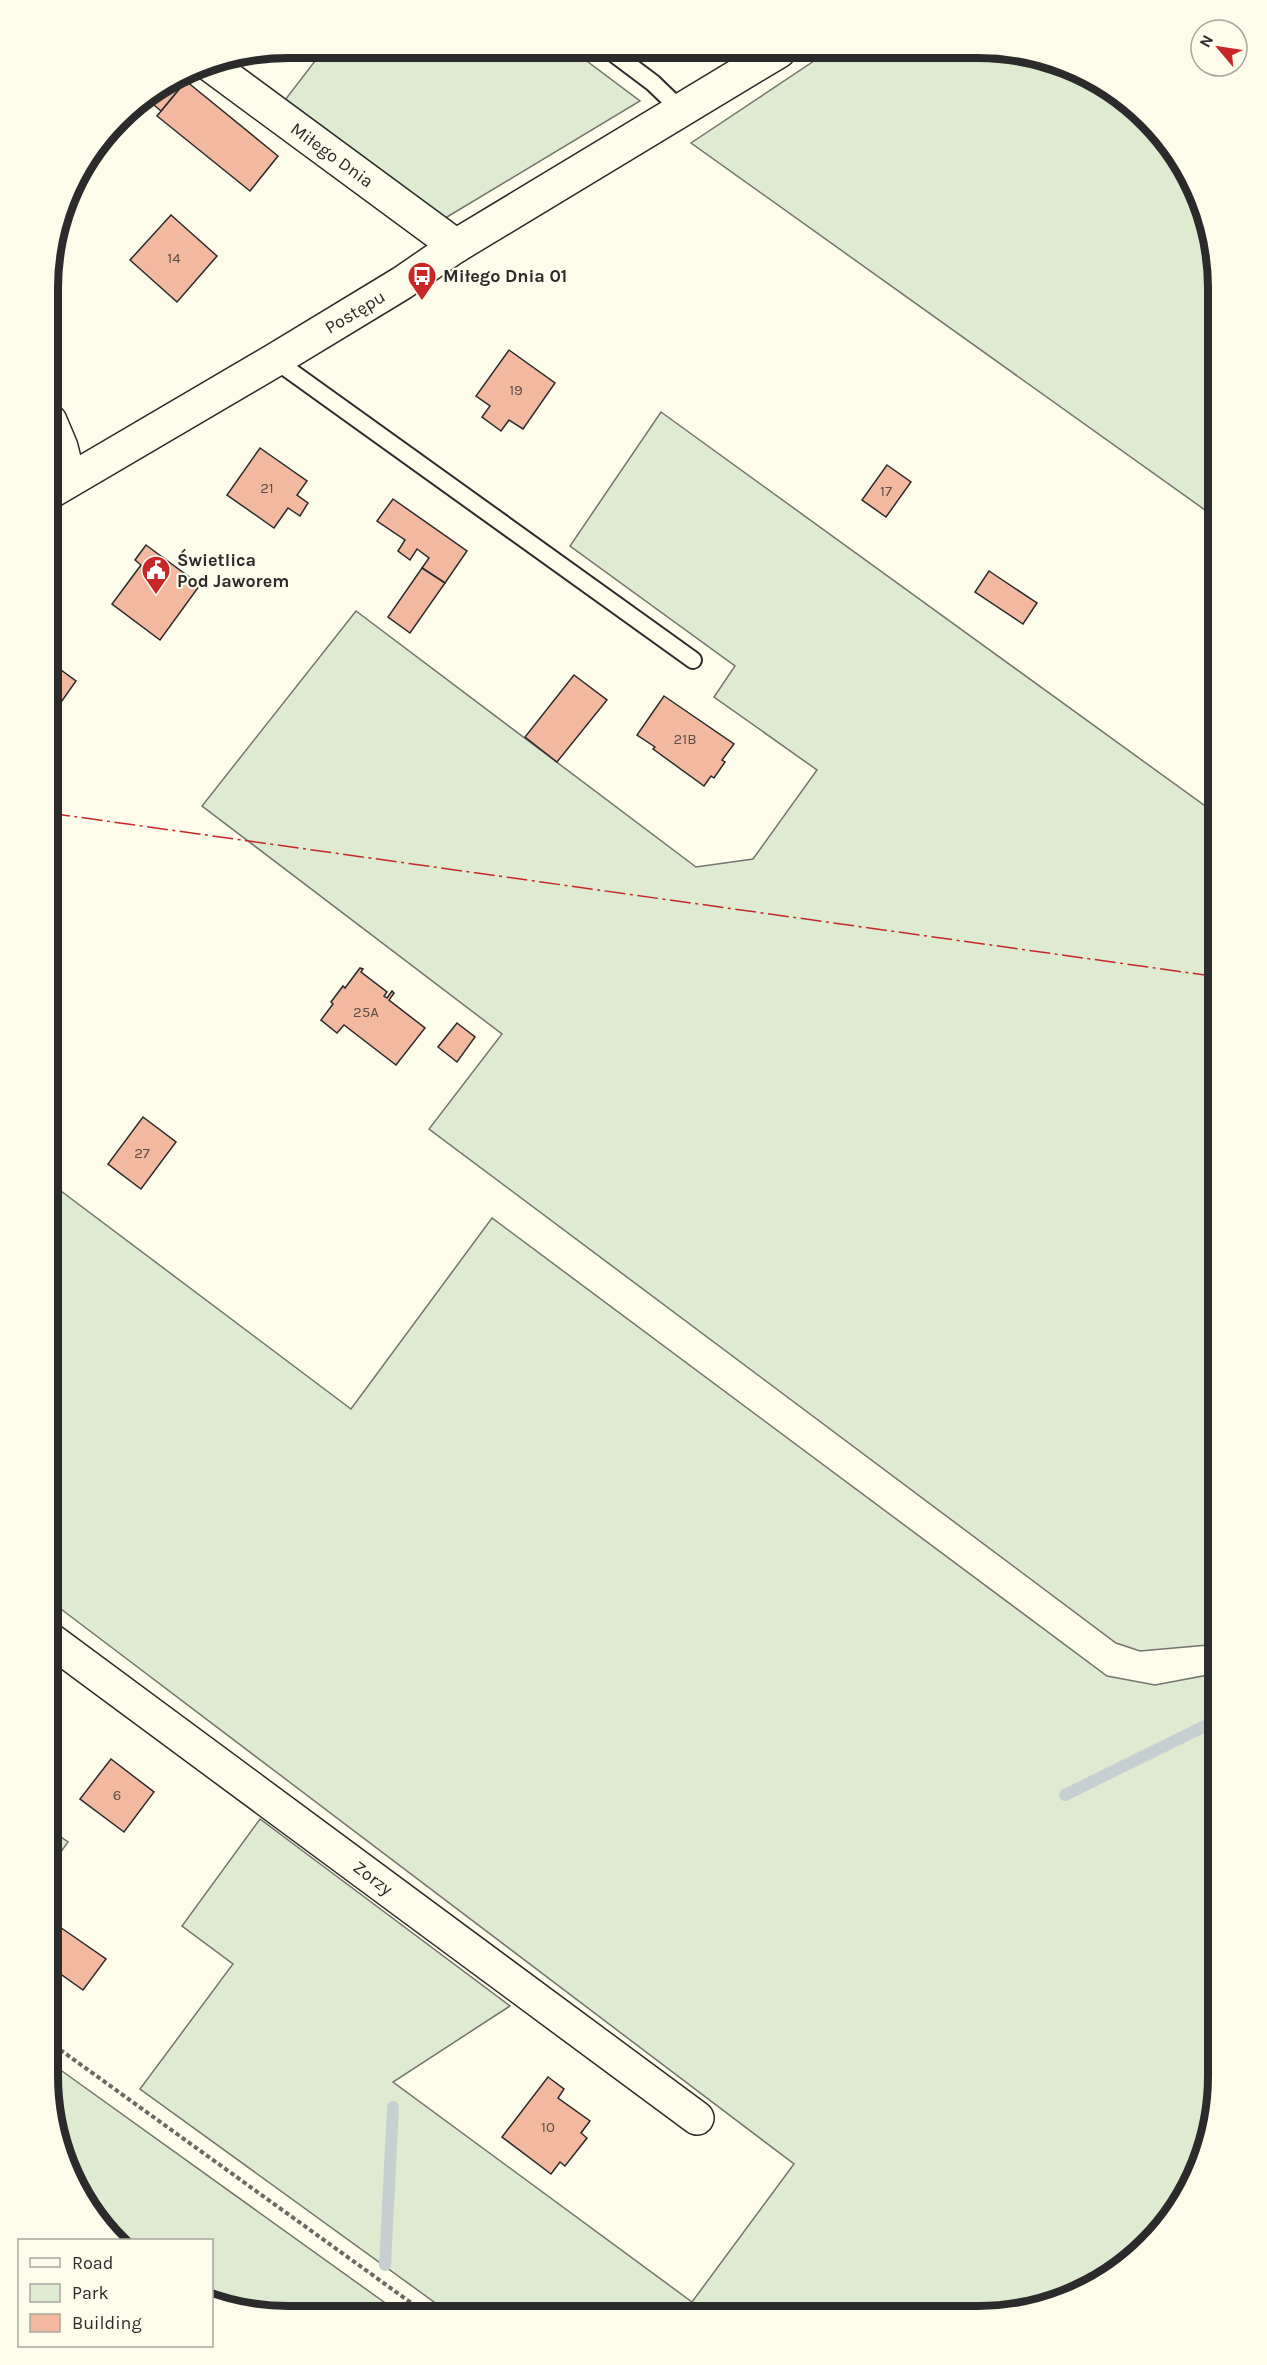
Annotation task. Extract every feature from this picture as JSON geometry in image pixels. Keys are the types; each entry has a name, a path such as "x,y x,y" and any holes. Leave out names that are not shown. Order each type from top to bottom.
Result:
{"street":[{"name":"Postępu","path":"59,485 275,360 402,283 456,246 768,58"},
{"name":"Miłego Dnia","path":"217,70 456,246"},
{"path":"58,440 61,447 59,485"},
{"name":"Zorzy","path":"58,1645 697,2118"}],"lane":[{"path":"620,58 653,83 682,111"},
{"path":"275,360 693,660"}],"path":[{"path":"58,2048 416,2306"}],"green space":[{"path":"317,58 583,58 640,101 442,220 285,100"},
{"path":"818,58 1009,60 1038,66 1067,76 1094,89 1119,106 1141,126 1170,161 1191,200 1201,229 1208,273 1208,512 691,143"},
{"path":"661,412 1208,808 1208,1645 1140,1651 1116,1643 429,1129 502,1034 202,806 356,611 696,867 753,859 817,770 714,697 735,666 570,546"},
{"path":"58,1189 351,1409 492,1218 1107,1676 1155,1685 1208,1675 1208,2092 1201,2136 1185,2178 1161,2217 1119,2259 1067,2289 1038,2299 994,2306 440,2306 140,2089 233,1964 182,1926 260,1819 510,2006 393,2082 692,2302 794,2164 58,1607"},
{"path":"58,1835 68,1842 58,1856"},
{"path":"58,2068 389,2306 273,2306 229,2299 213,2293 213,2239 126,2239 97,2204 76,2165 66,2136 60,2107"}],"building":[{"path":"187,82 278,156 250,191 157,116"},
{"path":"180,88 161,111 152,103 173,89"},
{"path":"171,215 217,256 177,302 130,260"},
{"path":"509,350 555,383 523,429 509,420 501,431 482,417 490,406 476,396"},
{"path":"260,448 307,481 297,495 308,503 300,516 288,508 274,528 227,495"},
{"path":"887,465 911,482 886,517 862,500"},
{"path":"393,499 467,551 445,583 422,568 429,558 417,549 410,560 398,551 405,540 377,521"},
{"name":"Świetlica Pod Jaworem","path":"146,545 200,585 160,640 112,604 141,565 135,560"},
{"path":"422,568 445,583 410,633 388,617"},
{"path":"989,571 1037,603 1023,624 975,592"},
{"path":"58,668 76,681 58,707"},
{"path":"574,675 607,700 557,762 525,737"},
{"path":"664,696 734,744 722,760 725,762 714,778 711,776 704,786 637,735"},
{"path":"360,968 363,969 361,972 387,992 384,996 387,998 392,991 394,993 389,1000 425,1028 396,1065 344,1025 337,1033 321,1020 343,986 345,988"},
{"path":"457,1023 475,1037 457,1062 438,1047"},
{"path":"143,1117 176,1142 141,1189 108,1164"},
{"path":"111,1759 154,1792 124,1832 80,1799"},
{"path":"58,1926 106,1959 83,1990 58,1972"},
{"path":"548,2077 564,2089 558,2098 590,2121 581,2133 587,2138 565,2166 560,2162 551,2174 502,2137"}],"waterway":[{"path":"1065,1795 1208,1724"},
{"path":"385,2265 393,2107"}],"power":[{"path":"58,814 1208,975"}],"place":[{"name":"Miłego Dnia 01","path":"422,302"},
{"name":"Świetlica Pod Jaworem","path":"156,596"}]}
